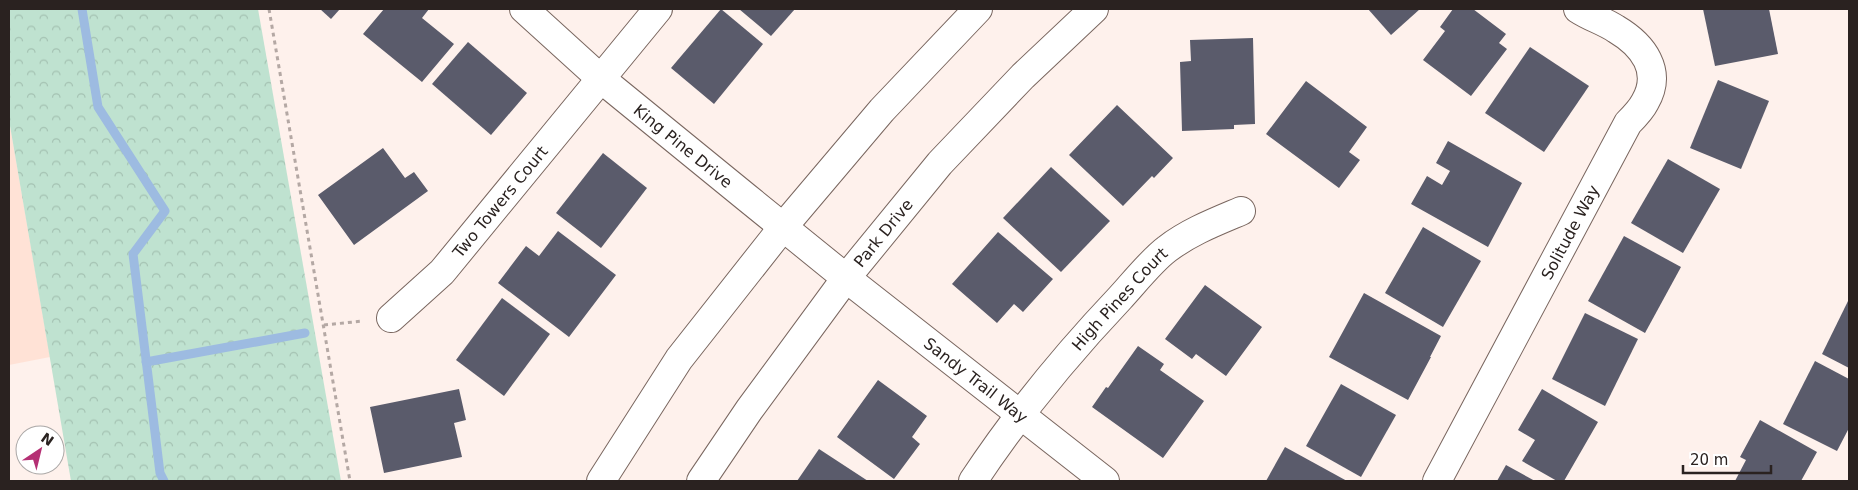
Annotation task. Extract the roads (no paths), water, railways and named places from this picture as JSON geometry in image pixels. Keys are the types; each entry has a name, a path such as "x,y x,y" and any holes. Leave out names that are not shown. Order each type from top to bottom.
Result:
{"street":[{"name":"King Pine Drive","path":"524,9 600,78 846,278"},
{"name":"Two Towers Court","path":"391,318 442,272 658,9"},
{"path":"601,481 679,359 783,226 882,110 978,9"},
{"name":"Park Drive","path":"701,481 748,410 846,278 940,164 1023,76 1094,9"},
{"name":"Solitude Way","path":"1437,481 1628,123 1646,102 1651,83 1651,65 1642,50 1615,28 1578,9"},
{"name":"High Pines Court","path":"973,481 1020,414 1090,329 1166,250 1200,229 1241,211"},
{"name":"Sandy Trail Way","path":"846,278 1105,481"}],"waterway":[{"path":"82,9 98,107 165,211 133,254 160,473 164,481"},
{"path":"146,362 305,333"}]}
